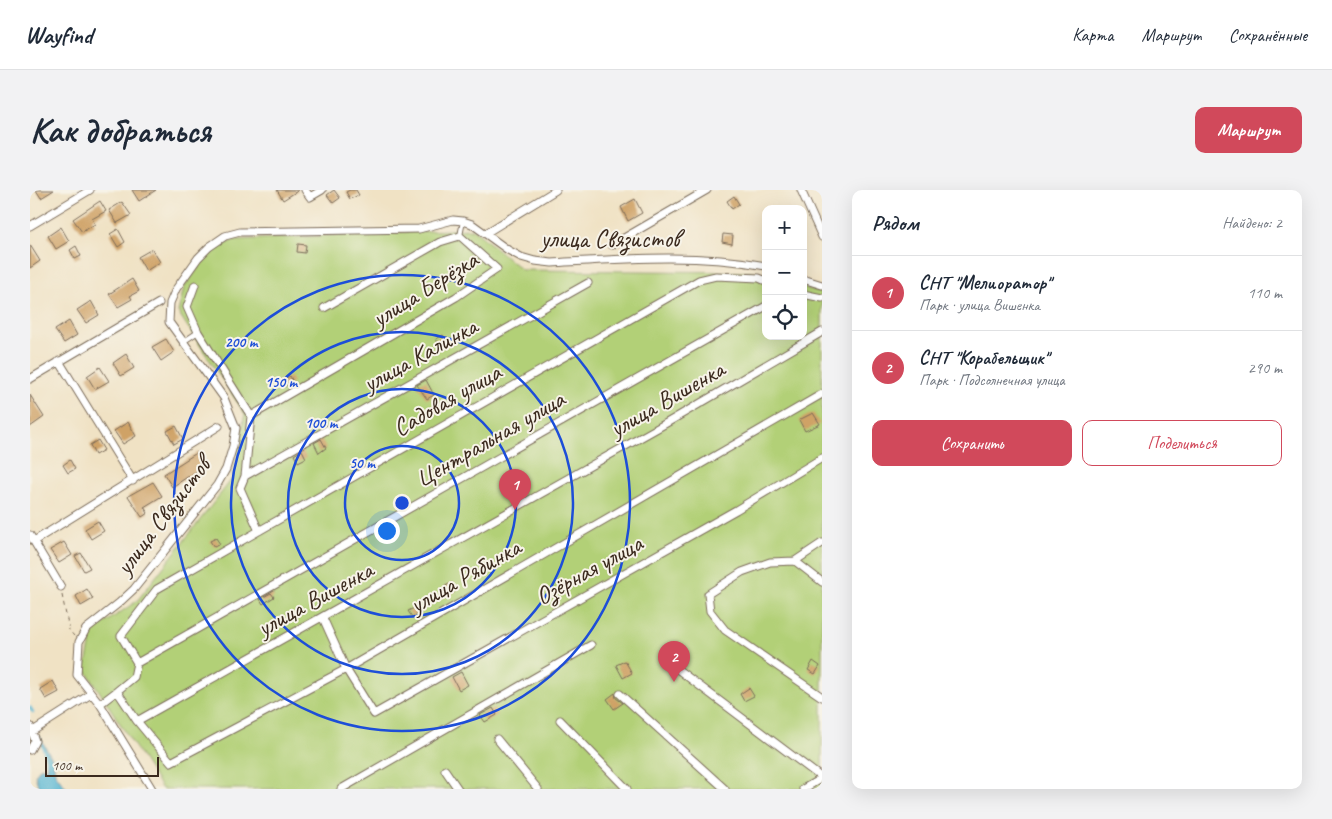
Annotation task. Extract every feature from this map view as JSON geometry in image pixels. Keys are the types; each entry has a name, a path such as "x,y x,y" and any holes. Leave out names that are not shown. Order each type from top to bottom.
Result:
{"street":[{"path":"30,226 90,190"},
{"path":"305,190 310,197 322,190"},
{"path":"486,233 556,190"},
{"path":"612,245 707,190"},
{"path":"801,190 822,237"},
{"name":"улица Связистов","path":"79,642 86,629 134,589 215,488 226,469 236,428 224,398 169,322 170,303 176,289 209,246 225,236 240,232 261,231 419,229 453,220 472,224 508,250 521,257 535,261 552,263 692,259 735,261 762,265"},
{"name":"улица Берёзка","path":"251,416 456,297 497,269 460,236 440,242 324,308"},
{"name":"Садовая улица","path":"137,663 121,636 157,590 699,280 716,276 762,279"},
{"path":"807,280 822,286"},
{"name":"улица Калинка","path":"245,476 588,283"},
{"path":"195,285 187,307 198,332 251,416 245,476 240,488 259,531"},
{"path":"807,295 822,298"},
{"path":"30,379 159,303"},
{"name":"Центральная улица","path":"137,663 762,308"},
{"name":"улица Вишенка","path":"137,721 670,421 822,332"},
{"path":"59,361 133,481"},
{"name":"улица Рябинка","path":"137,721 171,762 346,669 822,394"},
{"path":"61,587 32,538 133,481 218,426"},
{"name":"Озёрная улица","path":"346,669 374,714 736,510 822,458"},
{"path":"822,543 795,561 770,562 742,572 708,594 710,611 724,630 822,697"},
{"path":"795,561 822,582"},
{"path":"323,618 346,669"},
{"path":"79,642 77,675 100,704 152,789"},
{"path":"341,789 591,645"},
{"path":"664,659 822,778 803,789"},
{"path":"100,704 134,677 137,663"},
{"path":"117,691 137,721"},
{"path":"30,750 35,741 31,728 91,694"},
{"path":"620,694 725,789"},
{"path":"560,720 627,789"},
{"path":"497,739 538,789"},
{"path":"444,770 458,789"}],"lane":[{"path":"460,236 463,221"},
{"path":"183,342 198,332"}],"path":[{"path":"61,587 68,630 79,642"}],"green space":[{"path":"473,229 522,270 754,272 762,275 762,340 807,340 807,288 822,293 822,789 162,789 85,669 93,631 137,601 232,479 245,414 178,312 184,287 211,251 234,240"}],"water":[{"path":"40,738 53,760 55,773 67,789 39,789 35,775 41,767 46,770 47,759"}],"building":[{"path":"36,190 54,190 41,198"},
{"path":"132,190 156,190 139,201"},
{"path":"277,190 299,190 283,200"},
{"path":"334,190 340,198 333,203 327,195"},
{"path":"356,190 359,195 350,199 346,192"},
{"path":"734,196 739,204 732,209 727,201"},
{"path":"635,199 642,213 628,221 621,207"},
{"path":"100,201 106,211 92,219 95,224 82,232 73,219"},
{"path":"122,202 131,215 117,223 109,210"},
{"path":"61,227 69,241 56,249 48,236"},
{"path":"118,229 125,242 118,247 110,234"},
{"path":"723,234 733,235 732,244 722,242"},
{"path":"298,244 306,245 305,253 297,252"},
{"path":"30,245 40,261 30,268"},
{"path":"76,246 81,256 75,259 70,250"},
{"path":"152,249 160,262 146,271 138,257"},
{"path":"132,279 139,291 130,296 132,299 118,307 109,294"},
{"path":"91,301 99,315 86,323 77,310"},
{"path":"69,321 77,335 64,343 55,330"},
{"path":"443,335 448,345 441,348 436,339"},
{"path":"166,339 174,352 161,361 152,347"},
{"path":"126,354 134,368 121,376 113,363"},
{"path":"100,367 109,381 95,389 87,376"},
{"path":"290,376 293,382 284,387 280,381"},
{"path":"426,380 434,395 427,399 417,385"},
{"path":"30,395 44,417 30,427"},
{"path":"813,413 820,424 805,431 799,420"},
{"path":"128,422 136,436 123,444 114,431"},
{"path":"176,426 183,439 174,444 167,431"},
{"path":"321,439 326,448 319,453 314,443"},
{"path":"98,440 104,450 95,455 90,445"},
{"path":"302,450 306,458 298,462 294,455"},
{"path":"198,452 206,465 172,487 164,474"},
{"path":"70,460 75,469 68,473 63,465"},
{"path":"153,482 162,496 144,507 148,513 142,517 128,496"},
{"path":"98,521 104,531 91,539 85,529"},
{"path":"216,538 220,544 214,547 210,541"},
{"path":"64,542 72,555 59,563 50,550"},
{"path":"81,553 90,568 84,571 75,556"},
{"path":"452,583 456,591 449,595 445,586"},
{"path":"87,589 93,599 81,606 76,596"},
{"path":"271,593 274,597 263,604 260,599"},
{"path":"418,606 421,612 412,617 408,611"},
{"path":"625,661 632,673 623,678 616,665"},
{"path":"813,661 820,666 815,674 808,670"},
{"path":"461,672 468,685 459,690 452,677"},
{"path":"53,681 59,692 46,699 40,689"},
{"path":"749,688 754,696 744,701 740,694"},
{"path":"615,693 616,698 623,703 614,709 607,699"},
{"path":"493,708 497,715 485,722 480,715"}],"waterway":[{"path":"30,707 33,712"},
{"path":"40,738 48,764"}],"place":[{"name":"СНТ \"Мелиоратор\"","path":"515,510"},
{"name":"СНТ \"Корабельщик\"","path":"674,682"}]}
